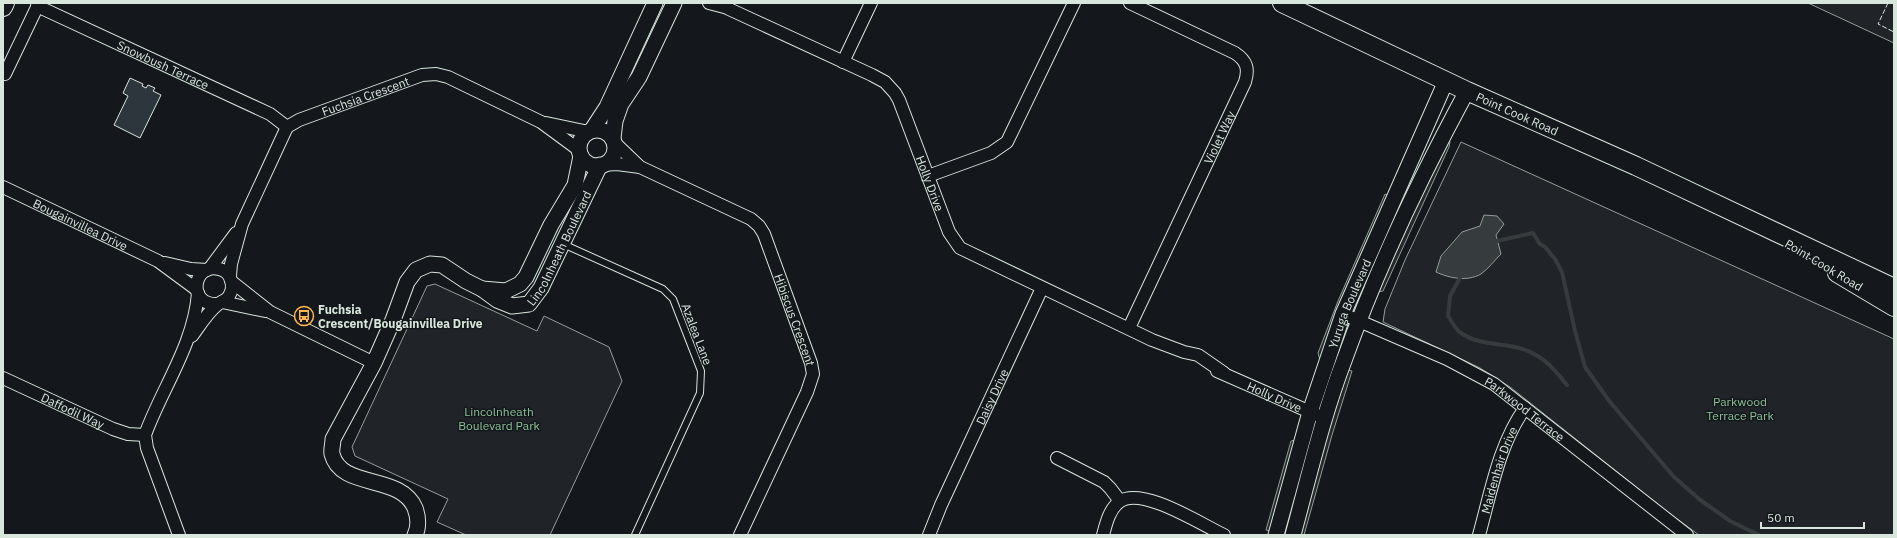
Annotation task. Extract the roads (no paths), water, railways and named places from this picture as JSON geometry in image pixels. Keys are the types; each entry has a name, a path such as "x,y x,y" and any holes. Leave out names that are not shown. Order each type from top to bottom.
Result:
{"main road":[{"path":"3,7 5,3"},
{"name":"Point Cook Road","path":"1282,3 1467,91 1636,166 1894,288"},
{"name":"Point Cook Road","path":"1754,223 1894,307"}],"street":[{"path":"655,3 607,107 591,131 582,139 580,153 589,163 601,165 612,158 615,148 613,140 615,121 621,104 639,77 674,3"},
{"name":"Holly Drive","path":"709,3 724,6 885,82 895,93 928,176 948,232 956,245 966,252 1130,328 1152,340 1184,352 1198,355 1224,374 1325,418"},
{"path":"843,62 871,3"},
{"path":"928,176 991,153 1007,142 1074,3"},
{"name":"Violet Way","path":"1130,3 1235,53 1243,59 1247,69 1245,82 1130,328"},
{"name":"Snowbush Terrace","path":"5,74 38,4 270,114 287,127"},
{"name":"Fuchsia Crescent","path":"287,127 298,120 422,75 436,74 448,77 541,122 580,153"},
{"name":"Yuruga Boulevard","path":"1276,535 1310,412 1343,314 1412,163 1427,123 1446,81"},
{"name":"Yuruga Boulevard","path":"1293,535 1325,418 1345,357 1359,321 1418,188 1467,91"},
{"name":"Fuchsia Crescent","path":"541,122 591,131"},
{"path":"187,343 206,316 230,294 231,264 242,224 287,127"},
{"path":"591,131 604,131 613,140"},
{"name":"Hibiscus Crescent","path":"613,140 640,167"},
{"name":"Lincolnheath Boulevard","path":"482,289 506,291 520,284 526,277 557,215 575,185 580,153"},
{"name":"Hibiscus Crescent","path":"601,165 617,164 640,167 741,214 759,226 764,234 811,363 813,374 807,392 740,535"},
{"name":"Lincolnheath Boulevard","path":"415,535 417,531 417,514 411,498 399,490 344,473 337,465 332,453 333,439 374,363 393,320 406,282 416,270 430,264 442,265 466,281 482,289 497,300 512,306 529,304 533,300 601,165"},
{"name":"Bougainvillea Drive","path":"3,187 158,261 191,269 208,269"},
{"path":"179,535 147,448 145,435 187,343 197,308 198,278 208,269 242,224"},
{"name":"Bougainvillea Drive","path":"158,261 197,291"},
{"path":"208,269 221,270 270,312"},
{"path":"520,284 533,300"},
{"name":"Daisy Drive","path":"929,535 941,505 1042,288"},
{"path":"197,291 206,302 236,304 270,312 374,363"},
{"name":"Parkwood Terrace","path":"1343,314 1476,374 1494,384 1686,535"},
{"name":"Daffodil Way","path":"3,378 113,429 128,434 145,435"},
{"name":"Maidenhair Drive","path":"1480,535 1507,440 1512,427 1525,408"},
{"path":"1057,458 1104,482 1120,501"},
{"path":"1103,535 1110,514 1120,501 1133,497 1157,504 1189,517 1224,535"},
{"name":"Daisy Drive","path":"922,535 941,505"}],"lane":[{"name":"Azalea Lane","path":"562,243 663,289 673,299 701,371 700,393 635,535"}],"waterway":[{"path":"1497,241 1533,233 1540,244 1545,247 1555,259 1562,272 1575,331 1585,367 1610,402 1674,477 1699,499 1730,521 1759,535"},
{"path":"1460,278 1450,296 1448,316 1457,330 1469,338 1478,341 1516,347 1534,354 1548,364 1567,385"}],"place":[{"name":"Fuchsia Crescent/Bougainvillea Drive","path":"304,316"}],"park label":[{"name":"Parkwood Terrace Park","path":"1740,408"},
{"name":"Lincolnheath Boulevard Park","path":"499,418"}]}
